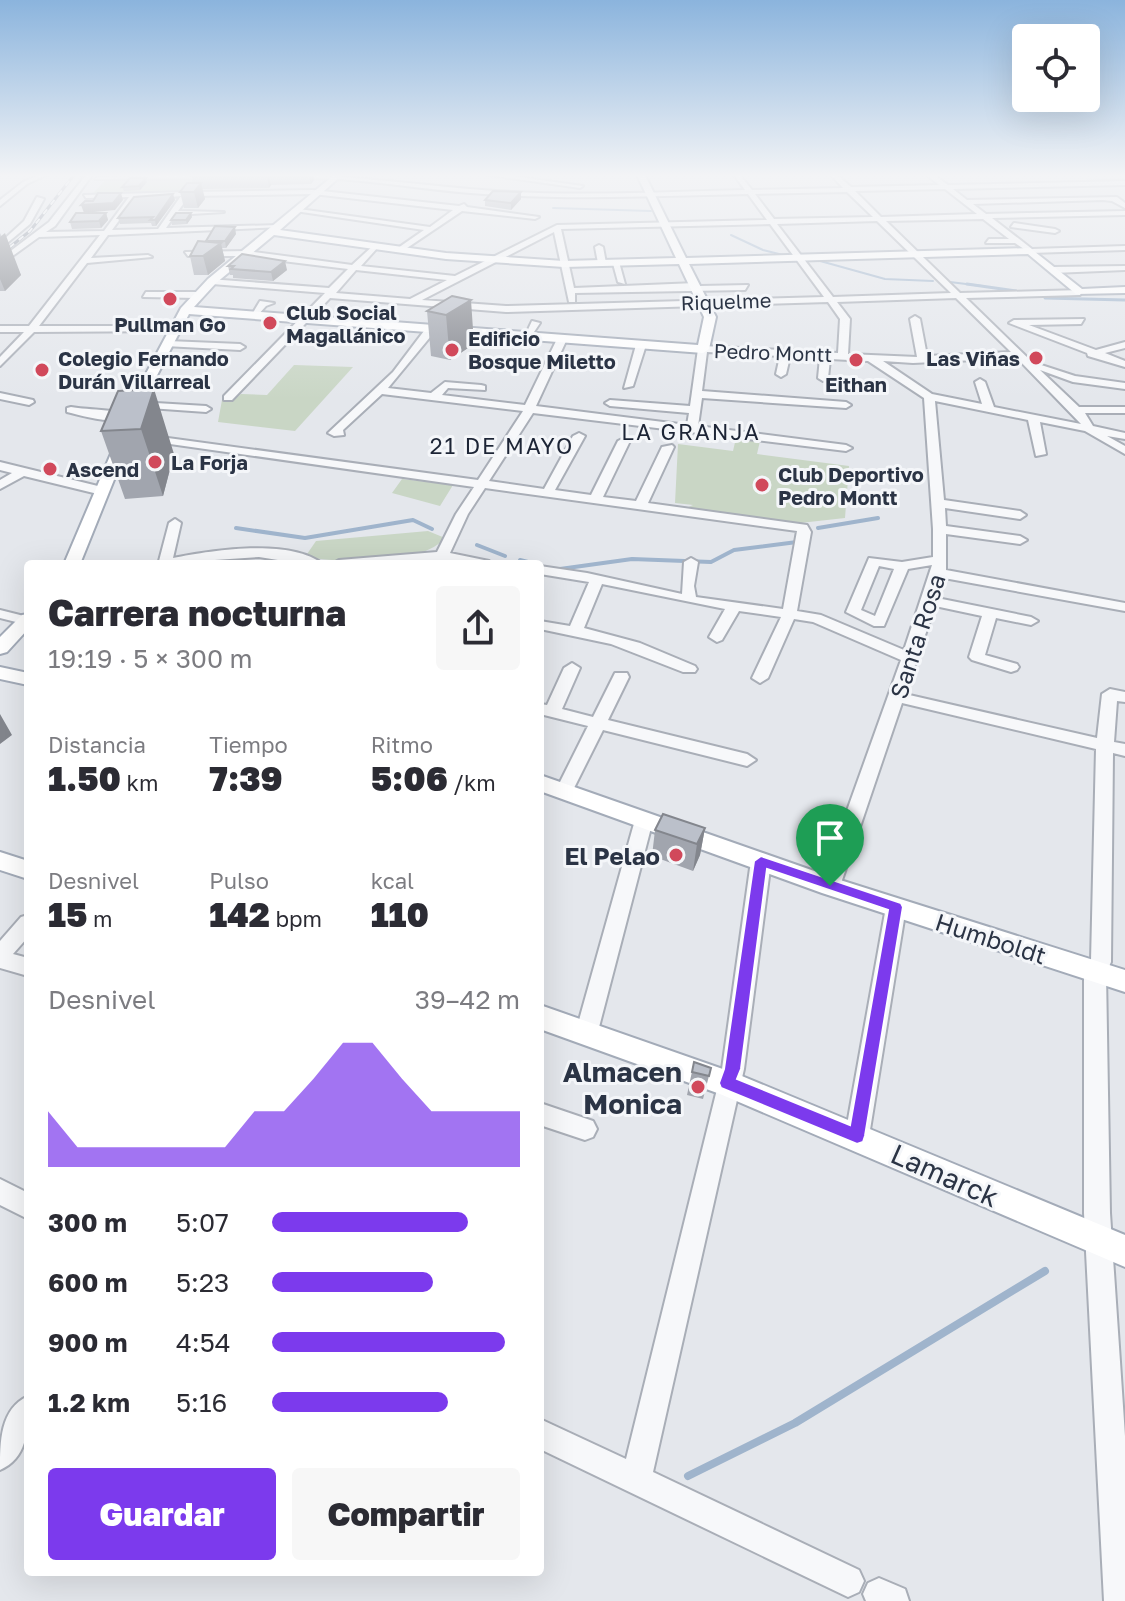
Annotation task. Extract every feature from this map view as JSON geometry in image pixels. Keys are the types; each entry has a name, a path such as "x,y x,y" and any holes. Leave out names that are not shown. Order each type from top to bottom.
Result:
{"main road":[{"path":"74,560 136,410 185,310 212,281 251,250"},
{"path":"401,250 493,261 564,264 1030,251 1080,292"},
{"path":"678,250 710,317 703,349"},
{"name":"Riquelme","path":"1080,292 1125,290"},
{"name":"Pedro Montt","path":"185,310 703,349"},
{"path":"0,648 24,623"},
{"path":"0,673 24,678"},
{"name":"Humboldt","path":"544,784 830,886 1125,981"},
{"path":"0,861 24,869"},
{"name":"Lamarck","path":"544,1018 727,1083 1113,1247"}],"street":[{"path":"0,263 18,250"},
{"path":"0,363 40,320 92,250"},
{"path":"228,398 371,250"},
{"path":"410,302 514,250"},
{"path":"561,250 574,307"},
{"path":"600,250 602,263"},
{"path":"793,250 845,319 843,354"},
{"path":"911,250 1076,410 1090,431 1125,451"},
{"path":"1030,251 1069,250"},
{"path":"188,254 246,254 457,279"},
{"path":"84,261 148,257"},
{"path":"615,262 622,282"},
{"path":"1053,270 1125,268"},
{"name":"Riquelme","path":"212,281 506,309 1080,292"},
{"path":"570,291 745,287"},
{"path":"146,295 197,295"},
{"path":"254,314 263,303 270,303"},
{"path":"340,433 334,433 397,374 451,306"},
{"path":"40,320 92,319"},
{"path":"915,319 922,359"},
{"path":"986,324 1081,321"},
{"path":"527,336 535,323"},
{"path":"1014,323 1125,364"},
{"path":"0,329 175,329"},
{"path":"442,556 462,514 530,409 530,401 545,379 562,339"},
{"path":"168,344 240,347"},
{"path":"628,386 641,345"},
{"path":"1073,359 1125,345"},
{"path":"692,428 703,349"},
{"name":"Pedro Montt","path":"703,349 843,354 871,358 1022,357"},
{"path":"744,367 749,351"},
{"path":"781,374 786,352"},
{"path":"823,378 825,354"},
{"path":"1022,357 1073,379 1125,386"},
{"path":"871,358 929,397 1125,436"},
{"path":"980,382 989,408"},
{"path":"434,397 445,385 481,388"},
{"path":"379,390 434,397 471,406 530,409 846,448"},
{"path":"696,394 846,405"},
{"path":"0,396 29,402"},
{"name":"Santa Rosa","path":"830,886 940,568 940,529 929,397"},
{"path":"610,403 694,410"},
{"path":"71,410 91,415 136,410 206,409"},
{"path":"1076,410 1125,410"},
{"path":"1033,416 1040,454"},
{"path":"126,436 802,528 804,532 789,615 760,678"},
{"path":"547,494 579,436"},
{"path":"595,500 624,441"},
{"path":"640,507 668,447"},
{"path":"0,466 102,491"},
{"path":"0,485 23,471"},
{"path":"938,503 1020,515"},
{"path":"164,560 175,523"},
{"path":"940,529 1020,540"},
{"path":"182,560 239,553 306,560"},
{"path":"420,560 442,556 463,560"},
{"path":"902,566 886,626 853,612 874,561 902,566 927,561 940,568 1125,607"},
{"path":"690,600 687,586 691,562"},
{"path":"544,571 690,600 816,618 909,658"},
{"path":"576,630 596,581"},
{"path":"930,601 1031,621"},
{"path":"717,637 734,607"},
{"path":"990,613 977,657 1011,667"},
{"path":"0,614 24,619"},
{"path":"544,626 618,638 653,650 689,669"},
{"path":"572,668 546,710 747,760"},
{"path":"564,792 621,677"},
{"path":"1120,1601 1113,1247 1097,1213 1095,972 1101,962 1105,745 1110,694 1125,697"},
{"path":"897,697 1125,750"},
{"path":"587,1031 644,820"},
{"path":"636,1479 727,1083 733,1069 761,861"},
{"path":"857,1136 896,907"},
{"path":"24,928 0,957 24,966"},
{"path":"544,1115 585,1129"},
{"path":"0,1192 24,1204"},
{"path":"0,1455 24,1417"},
{"path":"544,1436 848,1581"}],"green space":[{"path":"294,365 353,367 295,431 218,422 222,400 234,400 241,394 267,395"},
{"name":"Club Deportivo Pedro Montt","path":"736,438 760,441 757,454 849,466 845,518 800,523 686,508 693,505 675,503 678,444 733,451"},
{"path":"402,479 453,485 440,506 392,493"},
{"path":"428,531 445,538 418,554 380,560 305,557 316,541"}],"building":[{"path":"193,250 212,250 203,256 190,256"},
{"path":"242,254 285,261 271,272 231,269 234,266 228,266"},
{"path":"452,296 471,300 446,315 427,311"},
{"path":"154,389 141,429 101,431 118,391"},
{"path":"663,814 705,828 697,844 655,830"},
{"path":"694,1062 711,1068 709,1076 692,1072"}],"waterway":[{"path":"762,250 783,255"},
{"path":"813,259 885,279 933,281"},
{"path":"950,282 974,285"},
{"path":"967,284 974,285"},
{"path":"974,285 982,286"},
{"path":"974,285 1016,291"},
{"path":"1045,298 1125,300"},
{"path":"818,528 878,518"},
{"path":"236,528 305,538 413,520 432,529"},
{"path":"560,569 632,559 711,562 734,550 797,542"},
{"path":"477,545 505,556"},
{"path":"688,1476 795,1423 1045,1271"}],"railway":[{"path":"0,255 7,250"}],"place":[{"name":"Pullman Go","path":"170,299"},
{"name":"Club Social Magallánico","path":"270,323"},
{"name":"Edificio Bosque Miletto","path":"452,350"},
{"name":"Las Viñas","path":"1036,358"},
{"name":"Eithan","path":"856,360"},
{"name":"Colegio Fernando Durán Villarreal","path":"42,370"},
{"name":"La Forja","path":"155,462"},
{"name":"Ascend","path":"50,469"},
{"name":"Club Deportivo Pedro Montt","path":"762,485"},
{"name":"El Pelao","path":"676,855"},
{"name":"Almacen Monica","path":"698,1087"}],"district":[{"name":"LA GRANJA","path":"691,431"},
{"name":"21 DE MAYO","path":"502,445"}],"route":[{"path":"761,861 830,886 896,907 857,1136 727,1083 733,1069 761,861"}]}
